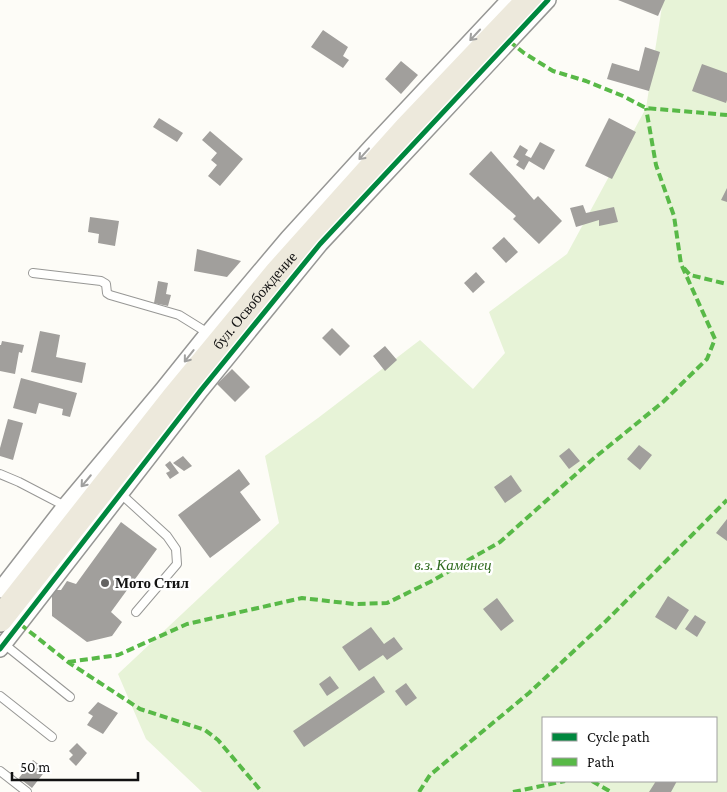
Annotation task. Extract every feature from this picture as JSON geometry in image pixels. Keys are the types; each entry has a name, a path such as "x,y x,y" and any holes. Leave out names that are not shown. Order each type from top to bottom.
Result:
{"main road":[{"name":"бул. Освобождение","path":"0,619 174,398 278,272 406,128 529,0"}],"street":[{"path":"0,590 65,506 294,231 509,0"},
{"path":"2,646 201,390 320,244 548,0"}],"lane":[{"path":"33,273 102,280 106,284 107,293 178,315 208,333"},
{"path":"0,474 65,506"},
{"path":"120,494 167,536 176,549 176,564 136,612"},
{"path":"2,646 70,697"},
{"path":"0,696 52,737"},
{"path":"0,771 27,792"}],"green space":[{"name":"в.з. Каменец","path":"663,0 727,0 727,792 202,792 146,739 118,674 279,523 265,456 420,340 473,389 505,353 489,312 567,254 646,108"}],"building":[{"path":"618,0 665,0 658,16"},
{"path":"323,30 348,47 343,56 349,60 343,68 311,47"},
{"path":"645,47 660,52 649,91 607,79 612,63 639,71"},
{"path":"401,61 418,75 401,94 385,79"},
{"path":"702,64 727,73 726,103 692,91"},
{"path":"159,118 183,133 177,142 153,127"},
{"path":"609,118 636,132 612,179 585,166"},
{"path":"210,131 243,159 220,186 208,176 217,165 211,160 217,153 202,140"},
{"path":"540,142 555,150 544,170 529,161 524,170 516,165 519,161 513,157 520,145 528,150 525,155 531,158"},
{"path":"491,151 534,200 538,196 562,221 539,244 513,219 516,216 469,174"},
{"path":"727,188 727,202 721,200"},
{"path":"583,205 586,213 614,207 618,222 599,226 599,220 576,227 570,208"},
{"path":"90,217 119,221 115,246 98,243 99,234 88,232"},
{"path":"504,237 518,252 506,263 492,248"},
{"path":"197,249 241,261 227,277 194,271"},
{"path":"476,272 485,282 473,293 464,283"},
{"path":"158,281 168,283 166,294 171,295 168,306 154,303"},
{"path":"332,328 350,346 340,356 322,338"},
{"path":"40,331 60,335 56,357 86,363 82,383 31,372"},
{"path":"2,341 24,345 22,353 19,352 15,374 0,371 0,345"},
{"path":"385,346 397,360 385,371 373,356"},
{"path":"232,369 250,387 235,402 217,384"},
{"path":"21,378 77,393 70,417 62,415 63,409 39,403 36,414 13,408"},
{"path":"8,419 23,423 13,460 0,456 0,448"},
{"path":"639,445 652,455 640,470 627,459"},
{"path":"569,448 580,461 569,469 559,456"},
{"path":"183,456 192,466 184,471 173,463"},
{"path":"170,461 179,473 170,479 166,473 170,471 165,465"},
{"path":"239,469 250,484 240,492 261,520 210,558 178,515"},
{"path":"511,475 522,491 505,503 494,487"},
{"path":"727,519 727,541 716,533"},
{"name":"Мото Стил","path":"121,522 157,549 111,612 122,622 112,636 87,642 52,616 52,590 61,590 67,581 76,584"},
{"path":"668,596 689,610 676,630 655,617"},
{"path":"497,598 514,621 501,631 483,609"},
{"path":"695,615 706,622 697,637 685,629"},
{"path":"371,627 384,644 394,637 403,649 387,660 383,655 359,671 342,647"},
{"path":"330,676 339,688 327,696 319,684"},
{"path":"374,676 385,692 304,747 293,731"},
{"path":"406,683 417,698 406,706 395,691"},
{"path":"98,702 118,713 103,734 87,725 93,716 88,713"},
{"path":"77,743 87,753 76,766 69,759 73,755 69,751"},
{"path":"33,760 46,770 32,788 19,778"},
{"path":"655,782 676,782 671,792 649,792"}],"marked path":[{"path":"509,41 553,71 586,81 623,96 646,108 727,115"},
{"path":"68,662 118,655 187,624 302,598 354,604 387,603 430,582 500,542 593,459 663,402 707,359 715,339 681,264 674,216 656,165 646,108"},
{"path":"684,268 690,275 727,284"},
{"path":"419,792 430,775 529,693 606,621 727,500"},
{"path":"20,624 68,662 140,709 205,730 218,740 262,792"},
{"path":"513,792 560,782"},
{"path":"594,782 611,792"}],"cycle path":[{"path":"0,649 201,390 320,244 548,0"}],"place":[{"name":"Мото Стил","path":"105,583"}]}
